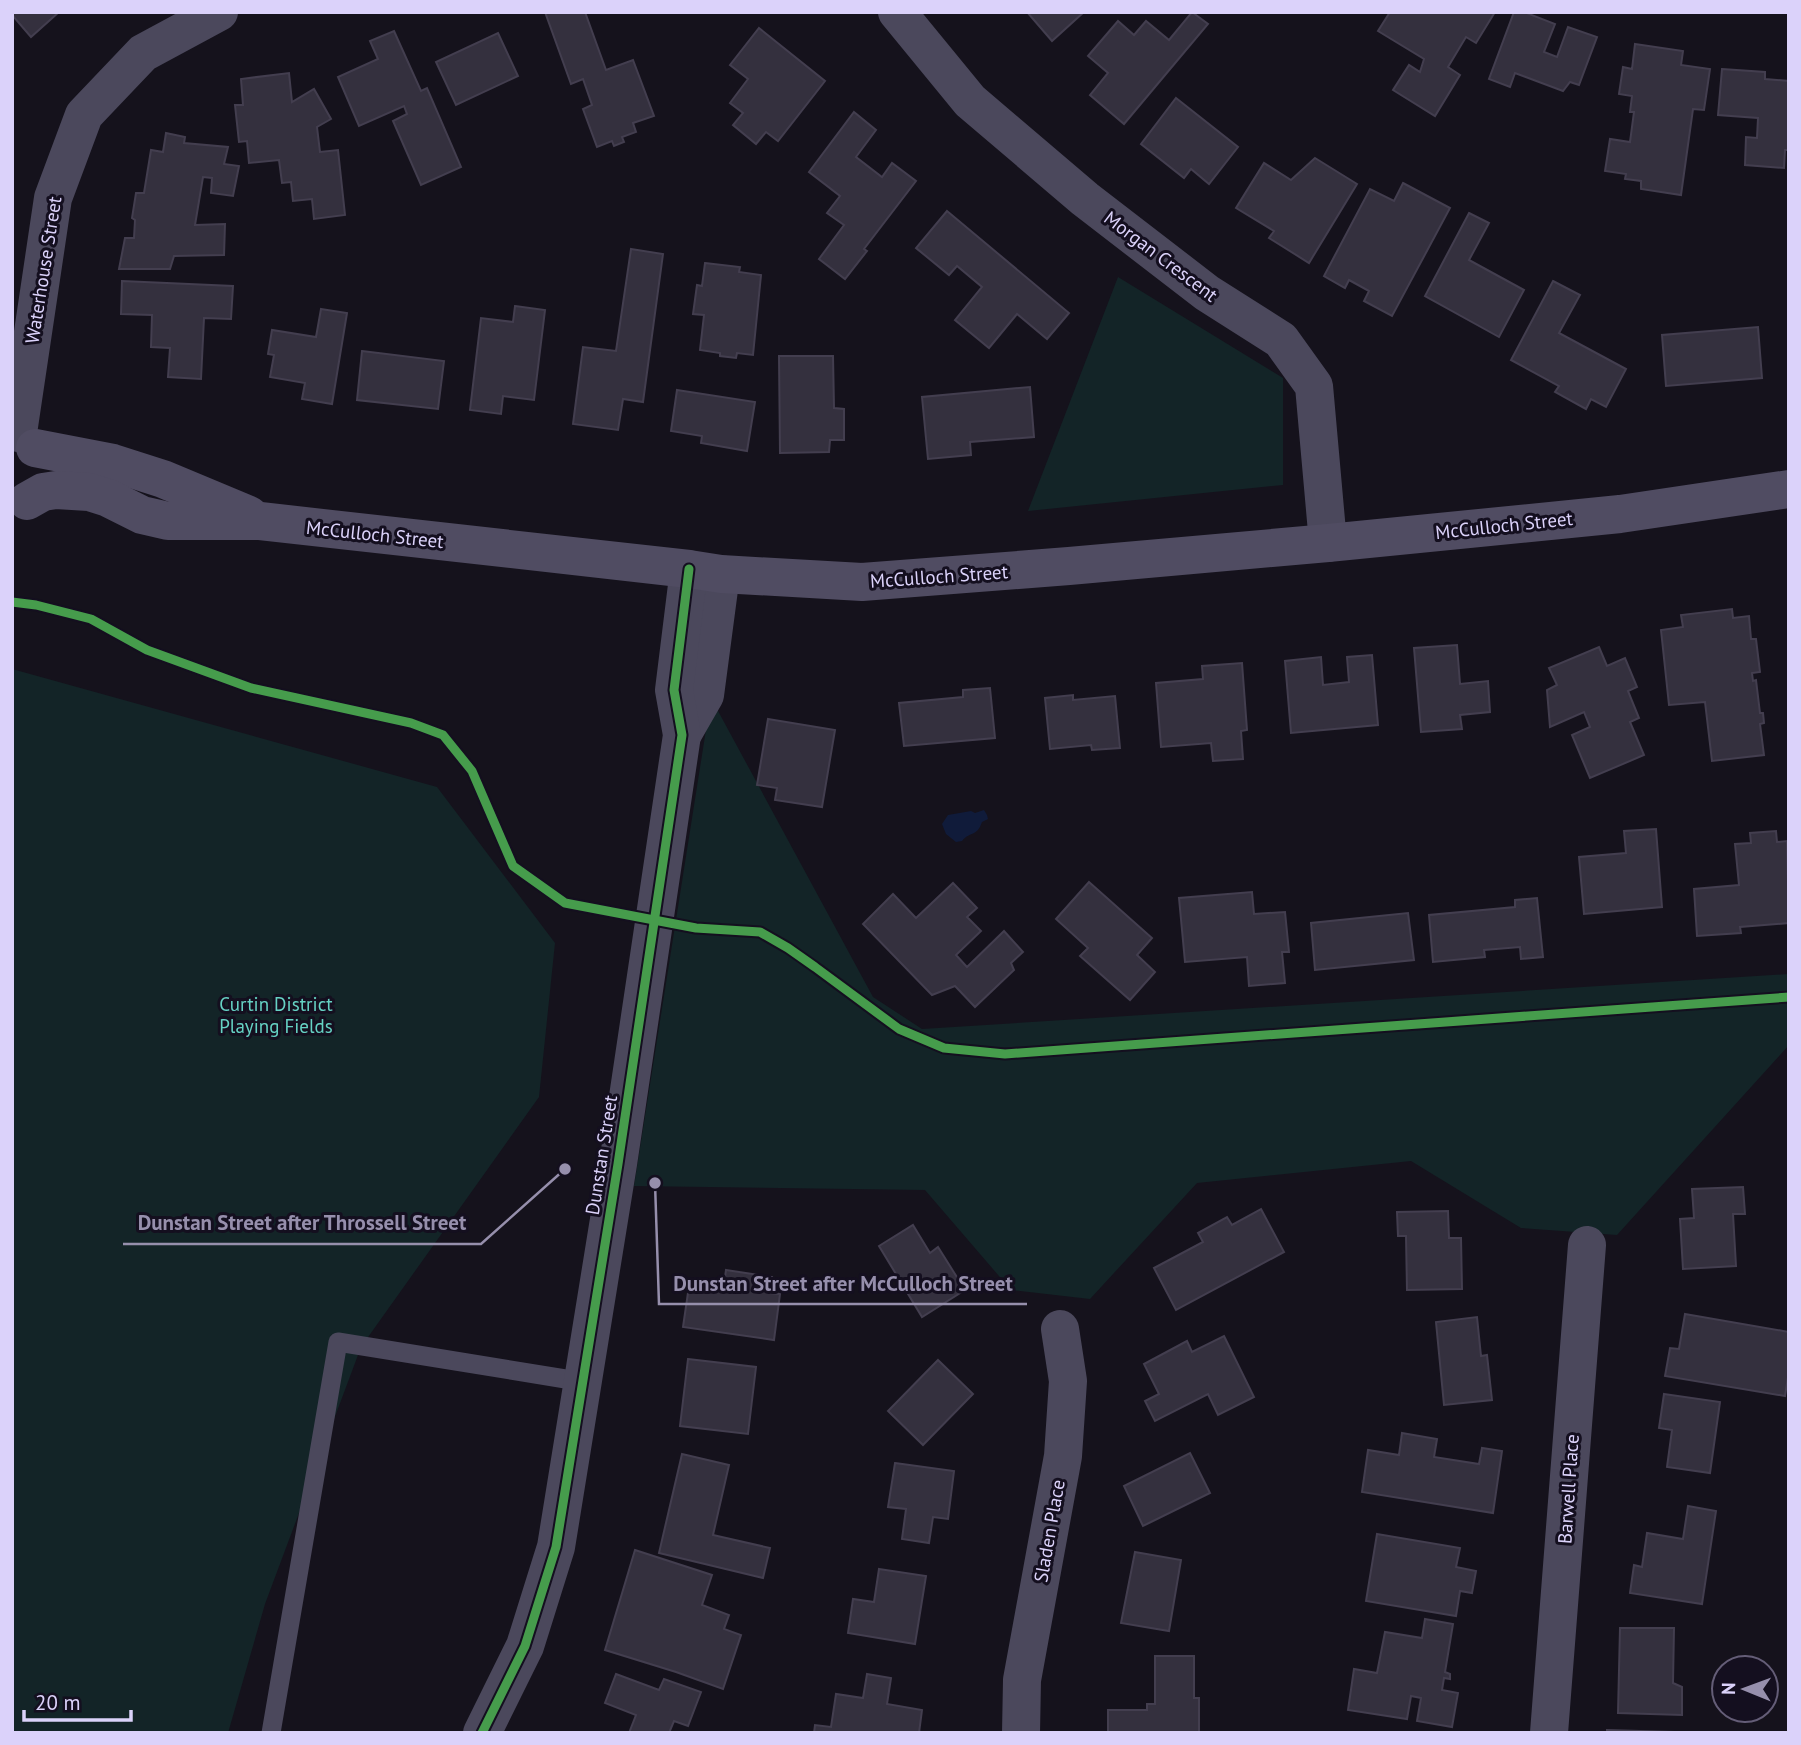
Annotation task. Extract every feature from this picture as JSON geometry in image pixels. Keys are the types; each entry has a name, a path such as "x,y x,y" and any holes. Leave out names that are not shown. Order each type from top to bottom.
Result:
{"main road":[{"path":"19,505 36,489 41,475 40,461 22,438"},
{"name":"McCulloch Street","path":"22,438 163,479 260,521"},
{"name":"McCulloch Street","path":"19,505 43,492 89,492 142,515 168,521 260,521 705,572 862,582 1328,543 1620,514 1789,489"},
{"name":"McCulloch Street","path":"1620,514 1789,514"}],"street":[{"name":"Waterhouse Street","path":"22,438 53,198 84,115 143,53 219,12"},
{"name":"Morgan Crescent","path":"897,12 971,101 1064,181 1208,293 1281,340 1314,386 1328,543"},
{"name":"Dunstan Street","path":"482,1733 525,1646 556,1547 618,1164 682,735 674,690 705,572"},
{"name":"Barwell Place","path":"1549,1733 1587,1245"},
{"name":"Sladen Place","path":"1021,1733 1022,1680 1063,1456 1068,1381 1060,1329"}],"lane":[{"path":"271,1733 338,1342 583,1382"}],"green space":[{"path":"1118,277 1283,378 1283,485 1028,511"},
{"name":"Curtin District Playing Fields","path":"12,669 437,787 555,943 539,1097 361,1347 265,1604 228,1733 12,1733"},
{"path":"711,698 873,997 922,1029 1789,974 1789,1045 1617,1235 1521,1228 1411,1161 1197,1183 1090,1299 1011,1290 925,1190 634,1186"}],"water":[{"path":"984,810 988,819 982,822 976,832 962,841 956,842 946,834 942,824 948,815"}],"building":[{"path":"12,12 59,12 31,37"},
{"path":"545,12 585,12 606,70 633,60 654,116 633,123 636,132 622,137 624,142 614,146 612,141 597,147 583,109 592,105 583,79 571,84"},
{"path":"1027,12 1084,12 1052,41"},
{"path":"1192,12 1208,24 1124,124 1090,95 1108,73 1088,56 1118,21 1134,35 1146,21 1169,40"},
{"path":"1390,12 1495,12 1476,43 1466,37 1448,67 1460,75 1435,116 1393,90 1409,65 1420,72 1424,59 1378,31"},
{"path":"1514,12 1524,12 1555,24 1544,52 1557,57 1568,27 1597,37 1579,85 1570,82 1563,91 1515,73 1510,87 1489,79"},
{"path":"759,28 825,81 778,141 766,132 756,144 733,125 743,113 730,103 748,79 730,65"},
{"path":"394,31 421,91 427,88 461,167 421,185 393,121 407,114 404,106 359,126 338,77 378,59 370,41"},
{"path":"498,33 518,76 456,105 436,62"},
{"path":"1635,44 1683,51 1681,65 1710,69 1704,110 1693,109 1681,195 1641,189 1641,181 1625,179 1626,174 1605,171 1610,139 1630,142 1634,112 1630,112 1632,96 1619,94 1623,67 1632,69"},
{"path":"1722,69 1765,72 1765,79 1789,81 1789,150 1785,150 1784,168 1745,165 1746,137 1757,138 1758,118 1718,115"},
{"path":"289,73 292,102 314,89 331,119 317,127 320,152 338,150 345,215 314,219 312,199 293,201 291,182 282,183 279,160 249,163 247,141 239,142 235,105 243,105 241,79"},
{"path":"1176,98 1238,147 1209,184 1191,169 1184,178 1141,144"},
{"path":"854,112 876,130 856,157 882,177 892,163 916,181 864,249 867,251 845,279 819,259 844,225 827,213 840,196 809,172"},
{"path":"166,133 185,137 184,143 228,147 224,164 239,166 233,196 211,193 212,178 203,177 195,225 225,224 224,255 174,256 170,269 119,269 125,238 134,238 135,220 132,218 136,193 144,193 151,150 163,152"},
{"path":"1315,158 1357,184 1309,263 1269,238 1274,231 1236,208 1264,163 1291,180"},
{"path":"1403,183 1450,208 1392,316 1364,301 1369,291 1349,280 1345,288 1324,276 1370,189 1394,201"},
{"path":"947,211 1069,313 1047,339 1017,314 989,348 955,320 982,287 957,266 949,275 916,248"},
{"path":"1469,213 1489,223 1469,260 1524,290 1499,337 1425,296"},
{"path":"631,249 663,254 643,402 623,399 618,430 573,424 583,347 616,351"},
{"path":"705,263 740,267 739,272 761,275 753,355 737,353 736,358 700,350 704,315 693,314 697,285 702,286"},
{"path":"122,281 233,286 231,319 204,318 201,379 168,377 170,348 151,347 152,315 121,314"},
{"path":"1553,281 1580,295 1559,333 1626,369 1606,407 1591,399 1586,409 1555,392 1559,386 1511,360"},
{"path":"515,306 545,310 534,400 503,396 501,414 470,410 481,318 513,322"},
{"path":"321,309 347,313 332,404 302,399 305,383 270,377 274,355 268,354 272,330 316,337"},
{"path":"1758,327 1762,378 1666,386 1662,335"},
{"path":"362,351 444,361 438,409 357,400"},
{"path":"779,356 833,356 834,408 844,409 844,440 830,440 829,452 780,453"},
{"path":"1030,387 1034,437 970,442 971,455 928,459 922,397"},
{"path":"677,390 755,402 747,451 701,443 702,436 671,431"},
{"path":"1732,609 1733,618 1749,616 1751,639 1756,639 1760,672 1752,673 1753,681 1756,680 1760,713 1763,713 1764,723 1760,724 1764,755 1712,761 1705,702 1669,705 1661,630 1683,627 1681,615"},
{"path":"1457,645 1460,684 1488,681 1490,712 1460,715 1462,729 1421,732 1414,648"},
{"path":"1599,647 1607,666 1625,658 1637,687 1628,691 1639,718 1630,722 1644,755 1590,778 1572,735 1590,727 1584,712 1550,727 1547,690 1557,685 1549,668"},
{"path":"1372,655 1378,725 1291,733 1285,661 1321,657 1323,685 1349,682 1347,657"},
{"path":"1242,663 1247,730 1241,731 1243,759 1213,761 1211,743 1161,747 1156,683 1203,679 1202,666"},
{"path":"990,688 995,738 904,746 899,703 963,697 963,690"},
{"path":"1073,695 1073,700 1115,696 1120,748 1092,750 1091,745 1050,749 1045,698"},
{"path":"768,719 835,730 822,807 775,800 777,788 757,785"},
{"path":"1656,829 1662,907 1584,914 1579,857 1626,853 1624,831"},
{"path":"1776,831 1777,842 1787,841 1789,923 1740,927 1741,933 1697,936 1694,889 1739,885 1735,844 1751,843 1750,833"},
{"path":"1089,882 1152,938 1137,955 1155,972 1130,1000 1080,956 1088,948 1056,919"},
{"path":"953,883 977,908 967,917 981,931 956,955 967,967 1004,931 1023,952 1011,963 1014,970 975,1007 955,986 932,995 863,924 893,894 916,918"},
{"path":"1252,892 1254,914 1285,912 1289,952 1282,952 1285,983 1249,986 1247,957 1185,962 1179,898"},
{"path":"1537,898 1543,957 1521,959 1520,947 1484,950 1485,957 1433,962 1429,915 1515,907 1515,900"},
{"path":"1408,913 1414,960 1315,970 1311,923"},
{"path":"1743,1187 1745,1214 1733,1214 1736,1266 1683,1269 1680,1219 1694,1218 1692,1189"},
{"path":"1261,1209 1284,1252 1176,1310 1154,1268 1203,1242 1198,1233 1227,1217 1232,1225"},
{"path":"1448,1211 1449,1238 1461,1238 1462,1289 1407,1290 1406,1236 1398,1236 1397,1212"},
{"path":"913,1225 930,1253 938,1247 965,1290 922,1317 879,1246"},
{"path":"726,1270 772,1277 770,1293 780,1294 774,1340 683,1327 689,1286 723,1291"},
{"path":"1685,1314 1789,1332 1789,1371 1785,1396 1665,1376 1670,1348 1679,1349"},
{"path":"1477,1317 1481,1356 1487,1355 1492,1400 1444,1405 1436,1322"},
{"path":"1224,1336 1254,1397 1218,1415 1208,1394 1155,1421 1145,1401 1159,1394 1144,1364 1187,1341 1192,1352"},
{"path":"688,1359 756,1367 748,1434 680,1426"},
{"path":"938,1360 973,1394 923,1445 888,1411"},
{"path":"1664,1394 1720,1402 1710,1473 1667,1467 1672,1430 1659,1428"},
{"path":"1402,1433 1437,1439 1434,1457 1479,1464 1482,1448 1502,1451 1493,1513 1362,1492 1368,1450 1399,1455"},
{"path":"1190,1453 1210,1493 1143,1526 1124,1486"},
{"path":"682,1454 729,1465 713,1535 770,1548 763,1578 659,1553"},
{"path":"895,1463 954,1471 948,1519 933,1517 929,1543 902,1539 906,1509 888,1507"},
{"path":"1688,1506 1716,1511 1702,1604 1630,1593 1634,1565 1642,1567 1647,1533 1683,1539"},
{"path":"1377,1534 1460,1548 1456,1567 1476,1571 1472,1593 1460,1591 1456,1616 1366,1601"},
{"path":"635,1550 712,1575 702,1605 729,1615 724,1629 741,1635 723,1689 605,1650"},
{"path":"1135,1552 1181,1560 1169,1631 1121,1623"},
{"path":"879,1569 926,1576 915,1644 848,1633 853,1599 874,1602"},
{"path":"1425,1619 1453,1624 1445,1672 1450,1674 1450,1679 1444,1678 1442,1690 1458,1693 1452,1727 1417,1721 1421,1698 1411,1696 1407,1719 1348,1710 1354,1669 1377,1673 1385,1632 1422,1638"},
{"path":"1620,1628 1674,1628 1673,1683 1682,1687 1682,1715 1618,1713"},
{"path":"1155,1656 1194,1656 1194,1698 1199,1698 1199,1733 1108,1733 1108,1710 1147,1710 1147,1704 1155,1704"},
{"path":"616,1674 659,1690 664,1679 701,1692 688,1726 674,1721 669,1733 629,1733 636,1715 605,1703"},
{"path":"867,1674 891,1678 887,1704 922,1710 919,1733 814,1733 815,1725 831,1727 836,1694 863,1698"},
{"path":"1607,1730 1674,1732 1674,1733 1607,1733"}],"cycle path":[{"path":"482,1733 525,1646 556,1547 618,1164 682,735 674,690 689,569"},
{"path":"12,602 36,605 91,619 147,650 251,688 411,723 443,735 472,771 513,866 565,903 696,928 760,932 788,948 899,1029 944,1048 1005,1054 1789,997"}],"place":[{"name":"Dunstan Street after Throssell Street","path":"565,1169"},
{"name":"Dunstan Street after McCulloch Street","path":"655,1183"}]}
